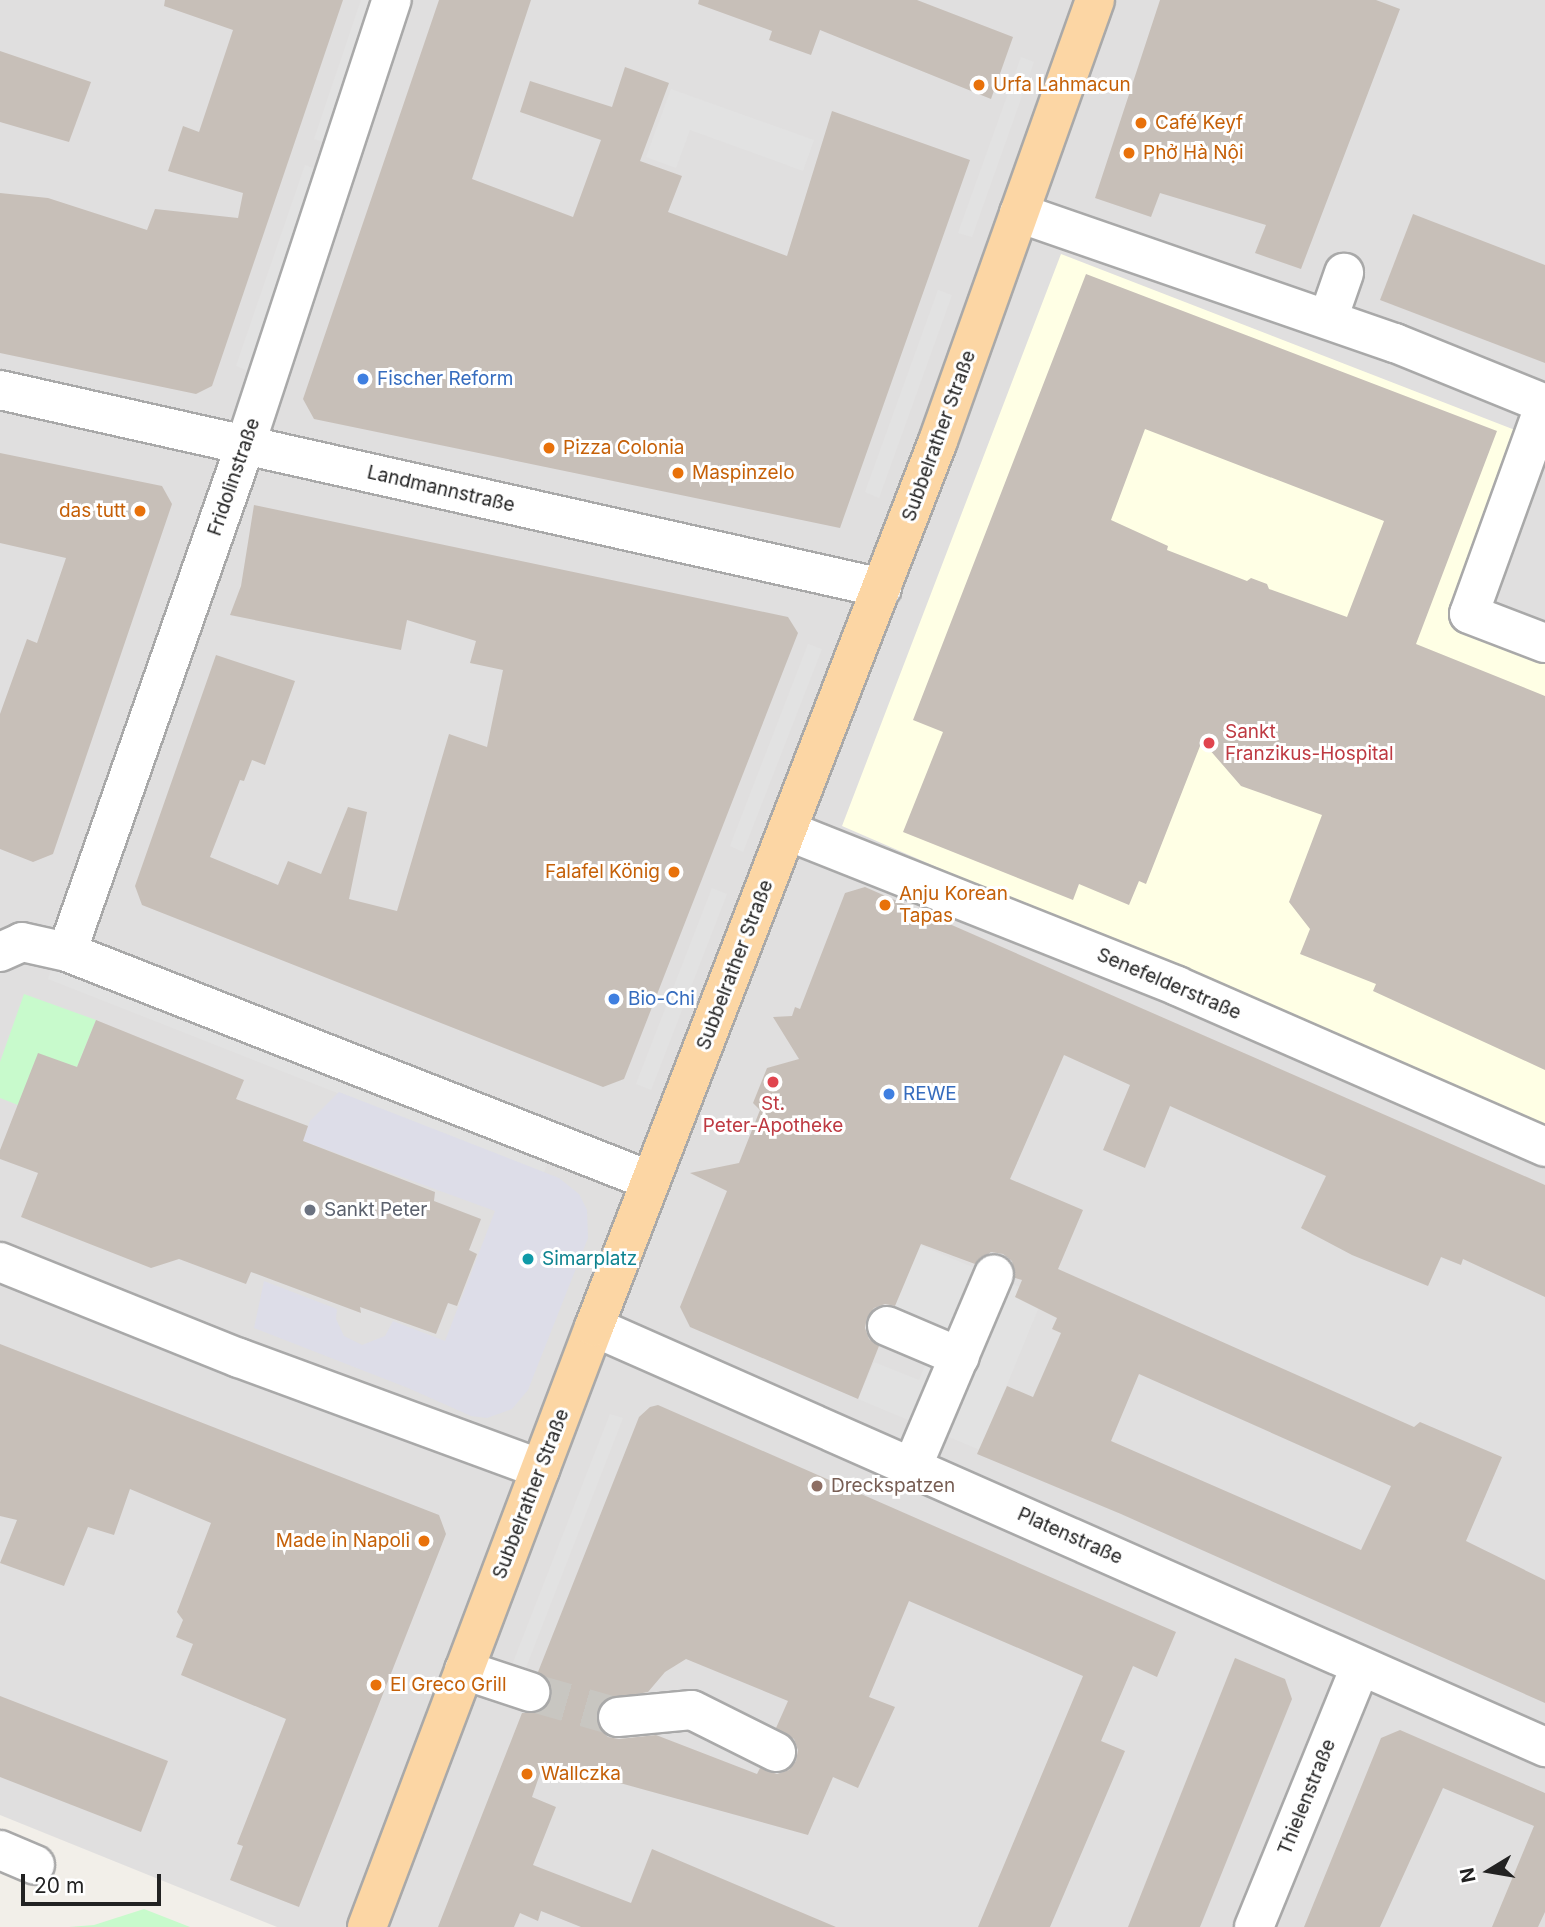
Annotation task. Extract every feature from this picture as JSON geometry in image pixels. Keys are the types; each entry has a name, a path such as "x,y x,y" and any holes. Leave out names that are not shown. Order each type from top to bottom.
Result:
{"main road":[{"name":"Subbelrather Straße","path":"367,1927 594,1326 882,588 1095,0"}],"street":[{"name":"Fridolinstraße","path":"67,952 246,446 391,0"},
{"path":"1019,213 1328,319 1545,404 1469,614 1545,643"},
{"path":"1328,319 1344,273"},
{"name":"Landmannstraße","path":"0,390 882,588"},
{"name":"Senefelderstraße","path":"788,831 1177,986 1545,1147"},
{"path":"0,952 22,942 67,952 651,1181"},
{"path":"0,1262 239,1358 540,1469"},
{"path":"913,1465 994,1274"},
{"name":"Platenstraße","path":"594,1326 1545,1747"},
{"path":"883,1337 955,1367"},
{"name":"Thielenstraße","path":"1254,1927 1360,1667"},
{"path":"464,1670 530,1692"},
{"path":"618,1717 692,1710 776,1752"},
{"path":"0,1850 35,1865"}],"shaded area":[{"path":"0,0 1545,0 1545,1927 277,1927 0,1815"},
{"path":"361,0 374,0 326,143 314,139"},
{"path":"1021,57 1034,62 972,237 958,233"},
{"path":"671,89 814,140 803,171 690,130 676,168 646,157"},
{"path":"305,165 316,169 248,371 236,366"},
{"name":"Sankt Franzikus-Hospital","path":"1061,254 1515,430 1451,621 1545,660 1545,1131 842,826"},
{"path":"938,290 952,295 879,498 865,492"},
{"path":"808,644 822,649 743,852 730,846"},
{"path":"712,888 727,894 651,1090 636,1084"},
{"path":"52,967 548,1163 543,1174 48,979"},
{"name":"Simarplatz","path":"339,1092 559,1178 579,1194 587,1210 588,1238 528,1390 512,1409 487,1418 471,1416 408,1388 254,1328 264,1281 337,1309 336,1319 344,1336 362,1345 385,1336 393,1321 445,1341 495,1211 303,1141 310,1121"},
{"path":"920,1245 1020,1287 1039,1307 980,1450 858,1399 874,1362 919,1380 939,1332 892,1312"},
{"path":"610,1414 623,1418 525,1670 512,1665"}],"green space":[{"path":"24,994 96,1020 77,1067 38,1054 18,1105 0,1098 0,1062"},
{"path":"144,1909 190,1927 69,1927 94,1925"}],"building":[{"path":"165,0 343,0 212,386 196,394 0,353 0,193 48,198 147,230 155,209 238,218 243,193 168,171 183,126 199,132 233,30 164,6"},
{"path":"439,0 531,0 472,179 573,217 601,140 520,112 530,81 612,107 625,67 669,83 640,161 682,176 668,212 787,256 832,111 970,160 840,528 314,419 303,399"},
{"path":"699,0 917,0 1013,37 991,99 820,30 811,55 769,40 772,31 698,4"},
{"path":"1160,0 1376,0 1400,9 1301,269 1255,253 1266,225 1160,193 1151,217 1095,198"},
{"path":"0,51 91,82 69,142 0,122"},
{"path":"1413,214 1545,265 1545,363 1380,300"},
{"name":"Sankt Franzikus-Hospital","path":"1086,274 1497,431 1416,644 1545,696 1545,1070 1373,991 1376,984 1300,954 1310,929 1289,902 1322,815 1241,786 1202,741 1146,884 1139,881 1129,905 1079,884 1073,900 903,832 943,732 913,720","holes":["1145,429 1384,521 1347,617 1269,589 1267,584 1251,578 1247,581 1167,550 1168,546 1111,520"]},
{"path":"0,453 162,486 172,504 53,854 33,862 0,849 0,714 27,639 37,643 66,558 0,543"},
{"path":"254,505 788,617 798,633 624,1079 603,1087 142,905 135,886 216,655 295,681 265,765 252,760 244,781 240,780 210,857 278,885 288,861 321,874 348,807 367,812 349,899 397,911 449,734 487,747 503,670 470,663 476,641 407,620 401,650 230,615 241,586"},
{"path":"865,887 1545,1185 1545,1297 1463,1259 1461,1265 1441,1257 1428,1286 1352,1255 1301,1228 1326,1176 1170,1106 1145,1168 1103,1150 1130,1085 1064,1055 1010,1179 1083,1210 1058,1269 1414,1427 1420,1422 1502,1457 1466,1541 1545,1580 1545,1703 1121,1514 977,1454 1007,1386 1033,1397 1061,1333 1052,1329 1057,1318 1015,1297 1022,1280 1015,1278 1012,1261 1003,1254 991,1252 975,1264 921,1244 895,1306 885,1304 874,1308 867,1318 865,1328 869,1339 879,1346 858,1399 690,1327 680,1307 727,1191 690,1173 739,1163 760,1110 753,1103 767,1068 799,1059 773,1017 792,1016 795,1007 800,1009 845,893","holes":["1139,1374 1391,1486 1361,1550 1111,1441"]},
{"name":"Sankt Peter","path":"96,1020 244,1080 236,1099 308,1126 303,1141 435,1192 434,1201 481,1219 469,1250 477,1254 457,1306 448,1303 436,1334 360,1307 361,1313 251,1272 246,1284 179,1259 151,1268 21,1217 38,1173 0,1159 0,1150 38,1053 77,1067"},
{"path":"0,1344 439,1515 446,1534 299,1907 230,1880 243,1846 237,1844 286,1719 181,1675 193,1644 176,1637 183,1620 177,1612 211,1523 130,1489 114,1535 88,1527 64,1586 0,1563 17,1520 0,1516"},
{"path":"658,1405 1176,1632 1157,1677 1133,1666 1101,1741 1125,1751 1050,1927 978,1927 1083,1676 909,1601 869,1697 895,1707 858,1788 833,1777 808,1835 544,1762 532,1797 556,1807 533,1865 631,1903 652,1849 836,1927 581,1927 541,1911 538,1921 520,1913 514,1927 438,1927 522,1713 535,1713 544,1709 550,1700 551,1687 547,1678 538,1672 639,1417 650,1407","holes":["686,1659 788,1701 776,1728 794,1739 798,1750 796,1761 789,1770 777,1774 760,1768 757,1774 656,1735 619,1739 608,1737 601,1730 596,1718 598,1709 605,1700 648,1692 665,1672"]},
{"path":"1235,1658 1285,1679 1292,1699 1200,1927 1128,1927"},
{"path":"0,1696 168,1761 141,1832 0,1777"},
{"path":"1400,1730 1545,1793 1545,1912 1538,1927 1492,1927 1534,1826 1443,1788 1380,1927 1304,1927 1381,1738"}],"tunnel":[{"path":"530,1692 618,1717"}],"place":[{"name":"Urfa Lahmacun","path":"979,85"},
{"name":"Café Keyf","path":"1141,123"},
{"name":"Phở Hà Nội","path":"1129,153"},
{"name":"Fischer Reform","path":"363,379"},
{"name":"Pizza Colonia","path":"549,448"},
{"name":"Maspinzelo","path":"678,473"},
{"name":"das tutt","path":"140,511"},
{"name":"Sankt Franzikus-Hospital","path":"1209,743"},
{"name":"Falafel König","path":"674,872"},
{"name":"Anju Korean Tapas","path":"885,905"},
{"name":"Bio-Chi","path":"614,999"},
{"name":"St. Peter-Apotheke","path":"773,1082"},
{"name":"REWE","path":"889,1094"},
{"name":"Sankt Peter","path":"310,1210"},
{"name":"Simarplatz","path":"528,1259"},
{"name":"Dreckspatzen","path":"817,1486"},
{"name":"Made in Napoli","path":"424,1541"},
{"name":"El Greco Grill","path":"376,1685"},
{"name":"Wallczka","path":"527,1774"}]}
